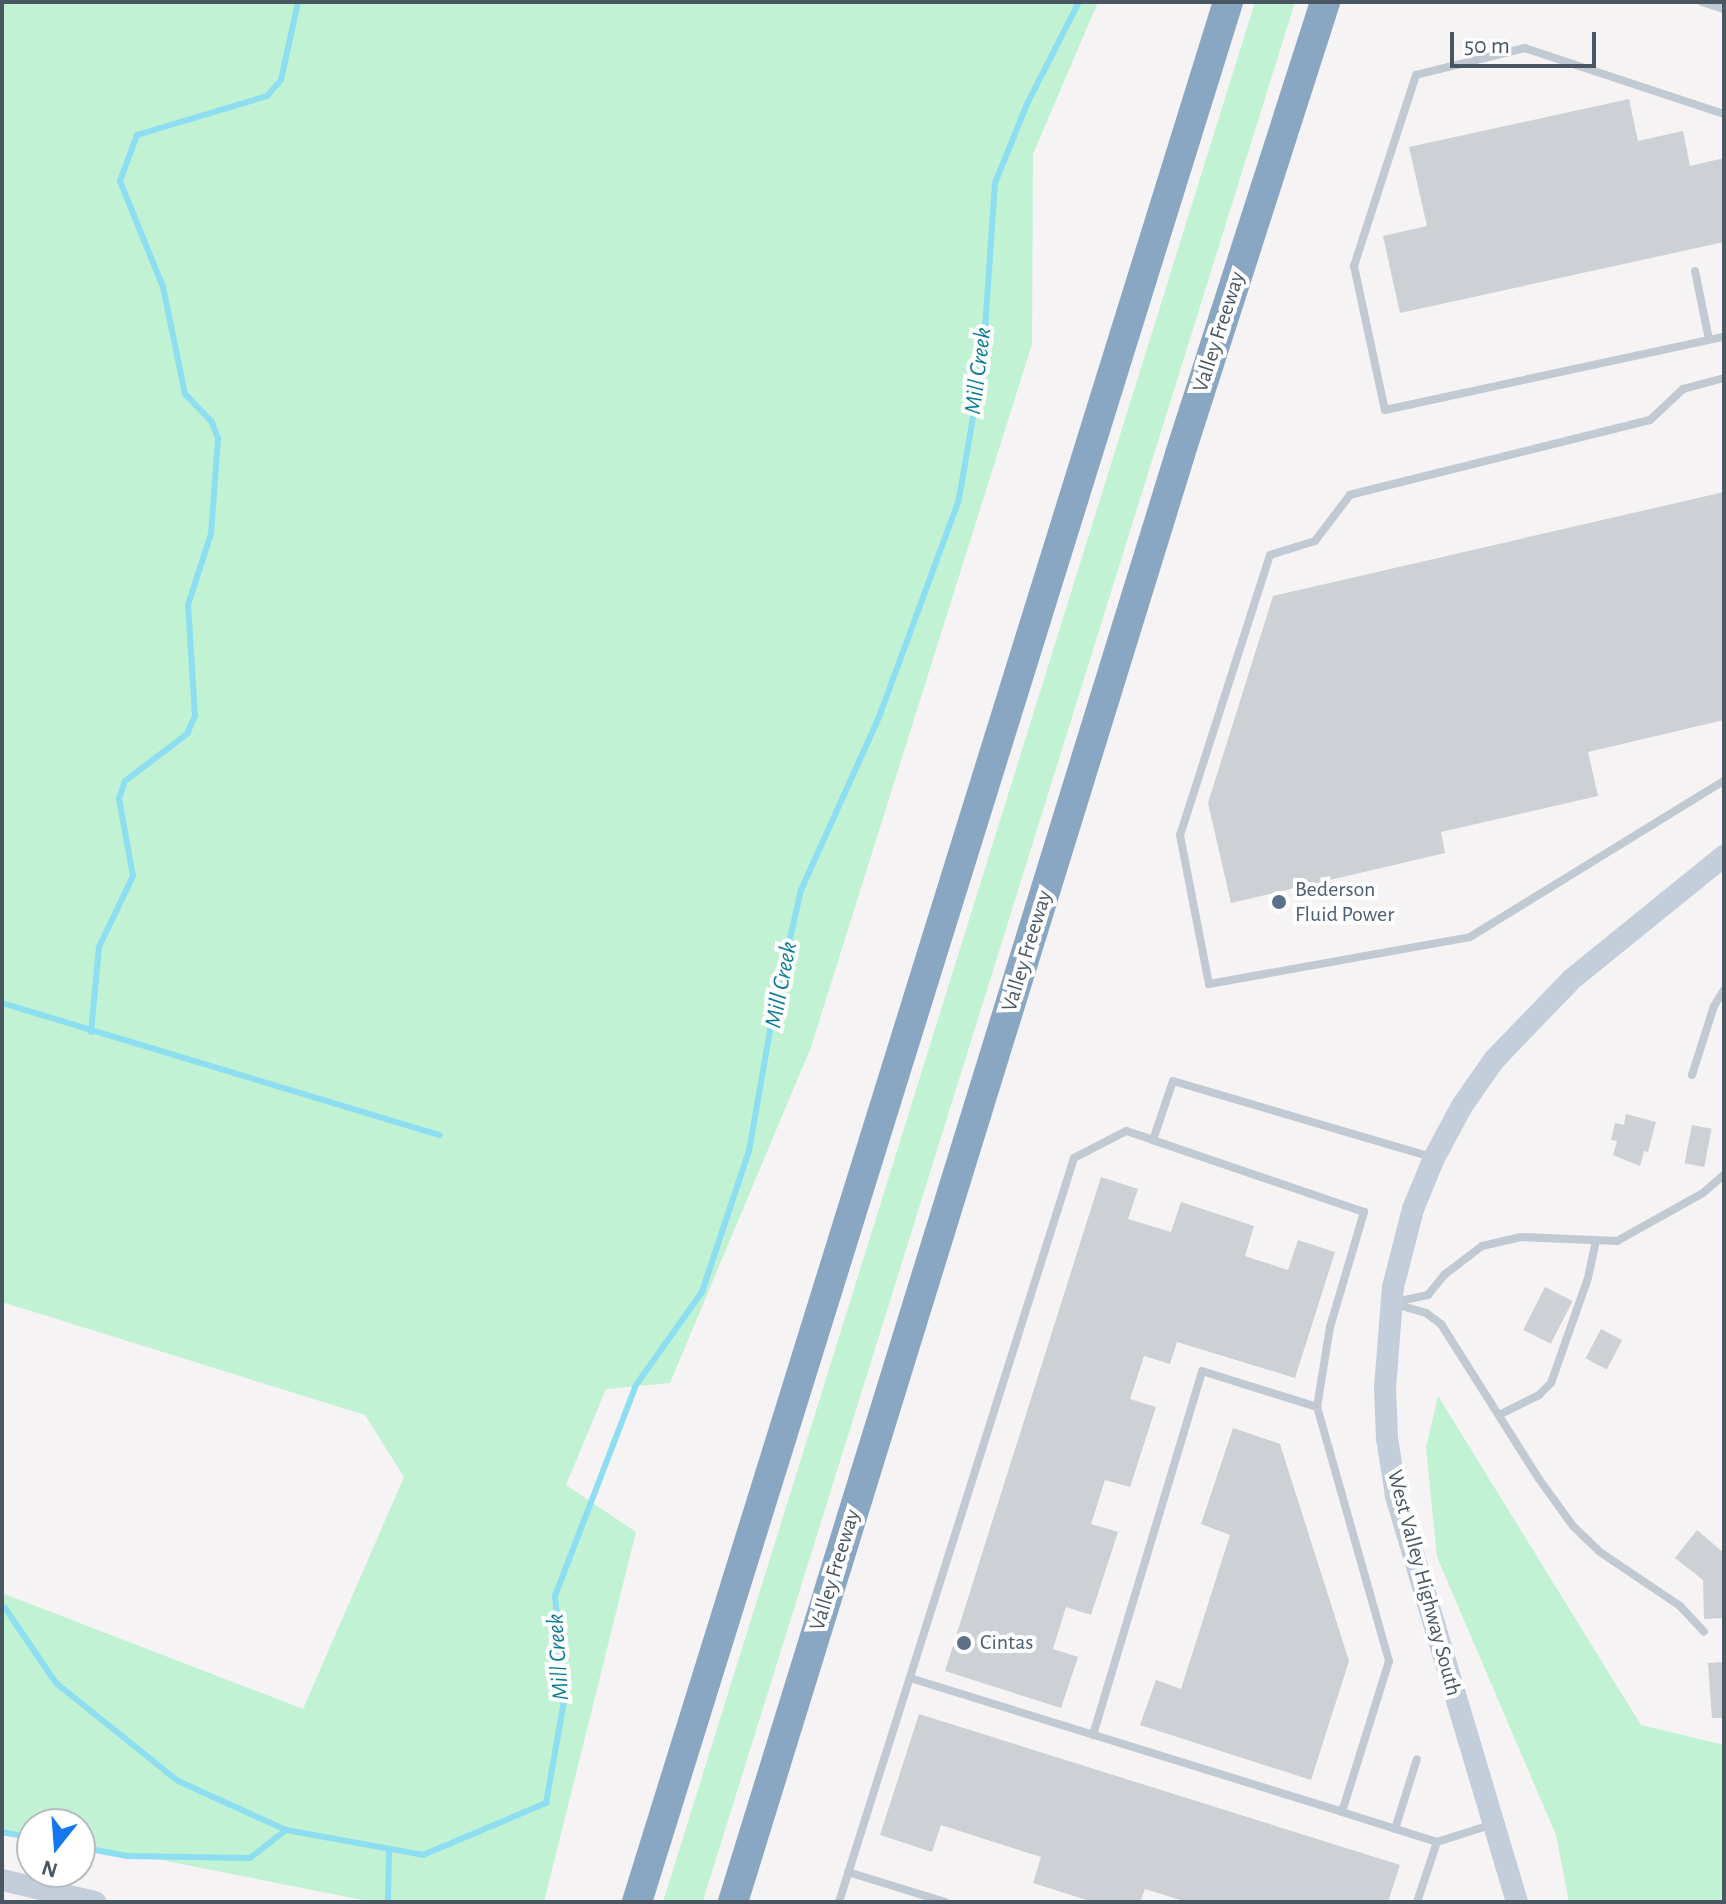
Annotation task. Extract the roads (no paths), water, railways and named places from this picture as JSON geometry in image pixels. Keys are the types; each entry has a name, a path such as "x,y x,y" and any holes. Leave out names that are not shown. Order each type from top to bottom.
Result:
{"highway":[{"path":"637,1902 1228,2"},
{"name":"Valley Freeway","path":"733,1902 1180,454 1325,2"}],"main road":[{"name":"West Valley Highway South","path":"1517,1902 1396,1495 1385,1411 1385,1356 1390,1303 1405,1234 1434,1158 1477,1084 1528,1022 1572,979 1724,856"},
{"path":"2,1880 95,1902"}],"lane":[{"path":"1702,2 1724,9"},
{"path":"1724,114 1525,48 1416,75 1354,266 1385,410 1724,337"},
{"path":"1695,271 1709,340"},
{"path":"1724,378 1683,389 1650,420 1350,495 1315,541 1270,555 1180,835 1209,984 1470,937 1724,781"},
{"path":"1692,1075 1714,1006 1724,990"},
{"path":"1153,1140 1173,1081 1434,1158"},
{"path":"839,1902 1074,1158 1126,1131 1364,1212 1330,1327 1317,1407 1389,1661 1342,1812"},
{"path":"1390,1303 1428,1295 1444,1275 1482,1246 1521,1237 1617,1241 1703,1193 1724,1175"},
{"path":"1499,1415 1539,1395 1551,1383 1588,1278 1596,1241"},
{"path":"1390,1303 1426,1313 1441,1324 1573,1526 1600,1552 1680,1606 1704,1632"},
{"path":"1093,1735 1202,1371 1317,1407"},
{"path":"910,1678 1437,1842 1493,1824"},
{"path":"1395,1829 1417,1759"},
{"path":"1417,1902 1437,1842"},
{"path":"848,1872 945,1902"}],"waterway":[{"path":"91,1032 99,947 133,876 119,799 125,781 187,734 195,716 188,605 211,534 218,438 212,422 185,394 163,287 120,181 137,135 267,96 281,80 298,2"},
{"name":"Mill Creek","path":"5,1608 56,1683 178,1781 286,1830 423,1855 546,1803 565,1695 555,1596 636,1385 702,1292 749,1151 773,1014 801,890 879,717 959,499 983,359 995,183 1027,104 1079,2"},
{"path":"2,1003 439,1135"},
{"path":"96,1850 127,1856 250,1858 286,1830"},
{"path":"2,1832 16,1835"},
{"path":"388,1902 389,1849"}],"place":[{"name":"Bederson Fluid Power","path":"1279,902"},
{"name":"Cintas","path":"964,1643"}]}
